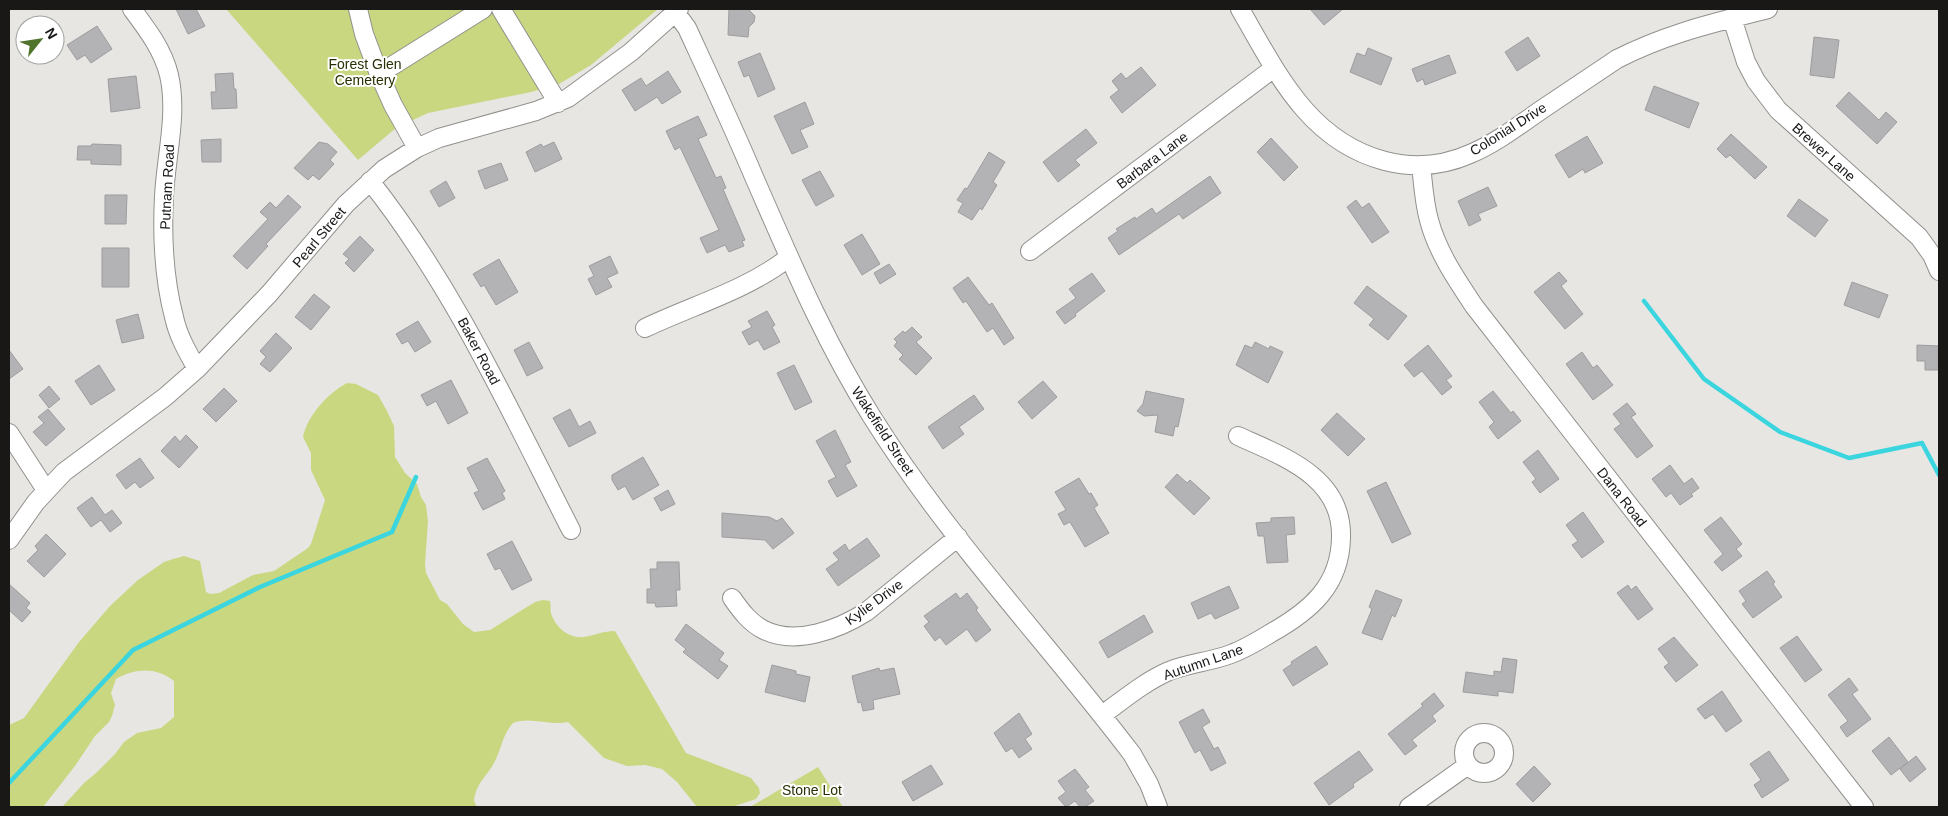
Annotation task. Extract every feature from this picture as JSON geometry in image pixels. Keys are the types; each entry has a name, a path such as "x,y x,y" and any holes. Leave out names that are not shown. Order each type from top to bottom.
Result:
{"street":[{"name":"Putnam Road","path":"132,9 162,54 171,84 172,110 164,196 167,278 174,318 182,340 197,369"},
{"path":"358,9 364,34 379,74 393,105 417,148"},
{"path":"379,74 483,9"},
{"path":"502,9 558,103"},
{"name":"Colonial Drive","path":"1240,9 1274,68 1296,102 1311,119 1340,141 1372,158 1395,163 1421,165 1446,162 1484,147 1617,59 1639,48 1675,33 1767,9"},
{"name":"Pearl Street","path":"9,540 25,515 46,490 76,462 165,397 197,369 263,300 346,204 392,163 417,148 458,132 558,103 578,92 603,73 676,10"},
{"name":"Wakefield Street","path":"676,10 687,28 714,86 788,258 832,350 872,417 910,473 958,537 1102,716 1144,773 1158,807"},
{"name":"Brewer Lane","path":"1732,18 1746,62 1778,110 1919,237 1932,255 1939,271"},
{"name":"Barbara Lane","path":"1030,251 1274,68"},
{"name":"Dana Road","path":"1421,165 1424,198 1436,240 1456,278 1474,306 1864,807"},
{"name":"Baker Road","path":"370,181 400,221 470,332 571,530"},
{"path":"645,328 736,290 772,270 788,258"},
{"path":"9,433 46,490"},
{"name":"Autumn Lane","path":"1102,716 1166,672 1232,654 1247,648 1283,626 1315,602 1334,574 1340,556 1341,533 1338,515 1323,485 1308,471 1238,436"},
{"name":"Kylie Drive","path":"732,598 749,619 767,632 796,636 830,631 866,612 958,537"},
{"path":"1409,807 1468,765"}],"green space":[{"name":"Forest Glen Cemetery","path":"226,9 658,9 591,65 559,84 531,92 428,113 396,128 358,160"},
{"path":"347,383 356,384 378,395 387,411 394,426 395,457 405,473 417,484 426,505 428,521 426,573 440,600 447,604 463,624 474,632 490,630 535,602 543,600 550,601 553,618 559,627 568,634 584,637 615,631 686,753 751,778 759,788 760,793 756,799 732,807 697,807 677,782 662,769 645,765 627,766 604,758 568,722 554,723 526,720 513,723 507,731 493,765 475,794 474,801 477,807 62,807 115,754 124,742 137,733 161,728 174,717 174,681 167,676 153,671 138,671 116,679 111,693 115,705 109,722 95,736 75,766 43,807 9,807 9,725 24,718 79,642 110,606 138,580 164,562 184,556 200,561 206,592 210,594 219,593 253,575 274,571 308,548 325,500 311,470 311,453 303,437 309,421 319,406 332,393"},
{"name":"Stone Lot","path":"818,767 843,807 750,807"}],"building":[{"path":"176,9 196,9 205,26 188,34"},
{"path":"729,9 748,9 755,16 754,22 749,27 748,37 728,35"},
{"path":"1310,9 1343,9 1324,25"},
{"path":"97,26 112,49 91,63 85,55 77,60 67,45"},
{"path":"1528,37 1540,56 1517,71 1505,52"},
{"path":"1814,37 1839,40 1834,78 1810,75"},
{"path":"1368,48 1392,58 1381,85 1350,72 1357,53 1365,56"},
{"path":"760,53 775,89 758,97 749,75 744,77 738,62"},
{"path":"1449,55 1456,73 1425,85 1423,79 1417,82 1412,69"},
{"path":"1141,67 1156,85 1122,113 1110,97 1119,90 1112,81 1121,73 1126,79"},
{"path":"668,71 681,92 662,104 657,97 635,111 622,90 641,78 646,86"},
{"path":"233,73 237,108 212,109 211,92 216,92 215,74"},
{"path":"136,76 140,108 111,112 108,79"},
{"path":"1654,86 1699,103 1689,128 1645,110"},
{"path":"1849,92 1879,120 1886,112 1897,122 1877,144 1836,106"},
{"path":"805,102 814,124 800,130 808,147 792,154 774,116"},
{"path":"698,116 707,135 698,139 716,178 721,176 726,188 723,189 745,240 742,241 744,246 729,252 725,245 707,253 700,238 719,230 680,147 675,150 666,131"},
{"path":"1086,129 1097,143 1075,160 1080,165 1058,182 1043,162"},
{"path":"1731,134 1767,167 1755,179 1730,155 1726,158 1717,149"},
{"path":"1587,136 1603,163 1585,173 1583,169 1569,178 1555,155"},
{"path":"1271,138 1298,167 1284,181 1257,152"},
{"path":"221,139 221,162 202,162 201,140"},
{"path":"319,142 328,144 337,152 330,160 334,164 319,180 313,175 308,180 294,168"},
{"path":"554,142 562,159 535,172 526,152 541,144 543,147"},
{"path":"92,144 121,145 121,165 91,164 91,160 77,160 78,146 91,146"},
{"path":"989,152 1005,162 993,182 997,185 982,210 980,208 972,220 958,212 963,203 957,200 965,188 967,189"},
{"path":"501,163 508,180 485,189 478,171"},
{"path":"820,171 834,196 816,206 802,180"},
{"path":"1210,176 1221,193 1183,219 1179,214 1119,255 1108,238 1118,231 1116,229 1152,208 1156,214"},
{"path":"446,181 455,198 439,207 430,191"},
{"path":"1488,187 1497,206 1478,214 1481,220 1469,226 1458,201"},
{"path":"105,195 127,195 126,224 105,224"},
{"path":"288,195 301,207 266,244 268,246 247,269 233,256 268,219 260,212 270,202 276,208"},
{"path":"1799,199 1828,220 1815,237 1787,216"},
{"path":"1356,200 1362,208 1369,203 1389,232 1372,243 1347,207"},
{"path":"862,234 880,264 862,275 844,245"},
{"path":"360,236 374,250 354,272 345,263 349,259 343,254"},
{"path":"102,248 129,248 129,287 102,287"},
{"path":"610,256 618,273 607,278 612,287 596,295 588,279 594,276 589,266"},
{"path":"499,259 518,292 496,305 484,285 481,287 473,274"},
{"path":"889,264 896,274 880,284 874,273"},
{"path":"1559,272 1567,281 1561,286 1583,314 1565,329 1534,292"},
{"path":"1092,273 1105,291 1065,324 1056,312 1076,298 1069,289"},
{"path":"968,277 989,305 992,303 1014,338 1004,345 993,328 987,332 966,301 963,303 953,288"},
{"path":"1852,282 1888,295 1879,318 1844,305"},
{"path":"1367,286 1407,316 1388,340 1369,325 1374,319 1354,303"},
{"path":"314,294 330,307 311,330 295,317"},
{"path":"767,311 775,325 772,327 780,342 764,350 758,340 749,345 742,332 752,327 748,321"},
{"path":"138,314 144,338 122,343 116,320"},
{"path":"418,321 431,342 415,352 408,341 402,344 396,334"},
{"path":"912,327 922,337 916,342 932,358 916,375 899,359 903,355 894,346 897,342 894,339 903,331 905,333"},
{"path":"276,333 292,348 270,372 260,364 266,357 260,351"},
{"path":"529,342 543,368 527,376 514,350"},
{"path":"1255,342 1269,349 1270,346 1283,352 1268,383 1236,365 1245,345 1252,348"},
{"path":"1428,345 1452,376 1446,380 1452,387 1442,395 1422,371 1414,377 1404,365"},
{"path":"1917,345 1939,346 1939,370 1925,370 1925,361 1917,361"},
{"path":"9,350 23,369 9,379"},
{"path":"1582,352 1593,368 1597,365 1613,385 1593,400 1566,364"},
{"path":"99,365 115,390 91,405 75,381"},
{"path":"794,365 812,402 795,410 777,373"},
{"path":"451,380 468,413 448,424 436,401 427,406 421,395"},
{"path":"1043,381 1057,397 1032,419 1018,402"},
{"path":"49,386 60,399 49,408 39,395"},
{"path":"224,388 237,401 216,422 203,409"},
{"path":"1146,391 1184,399 1178,427 1175,426 1173,436 1155,432 1158,415 1144,416 1137,411 1143,404"},
{"path":"1493,391 1511,413 1513,411 1521,421 1498,439 1489,427 1494,422 1479,402"},
{"path":"974,395 984,409 959,427 964,434 943,449 928,427"},
{"path":"1627,403 1636,414 1631,417 1653,446 1637,458 1614,429 1621,424 1613,414"},
{"path":"48,409 65,429 46,446 33,432 44,423 38,417"},
{"path":"570,409 579,427 590,421 596,433 569,447 553,418"},
{"path":"1337,413 1365,439 1348,456 1321,430"},
{"path":"835,430 851,462 845,465 857,486 837,497 828,481 836,477 816,441"},
{"path":"186,435 198,447 179,468 161,451 175,436 180,442"},
{"path":"1538,450 1559,479 1540,493 1532,482 1536,479 1523,462"},
{"path":"643,457 659,485 633,500 625,486 618,490 612,480 612,475"},
{"path":"140,458 154,478 140,488 135,482 126,489 116,475"},
{"path":"487,458 505,491 502,493 505,499 483,510 474,493 479,491 467,468"},
{"path":"1670,465 1684,484 1692,478 1699,488 1691,494 1693,496 1680,505 1671,493 1666,497 1652,479"},
{"path":"1177,474 1187,483 1190,480 1210,498 1194,515 1165,487"},
{"path":"1079,478 1098,505 1094,508 1109,533 1085,547 1070,522 1064,525 1058,514 1066,510 1055,492"},
{"path":"1386,482 1411,534 1392,543 1367,491"},
{"path":"668,490 675,504 661,511 654,498"},
{"path":"92,497 105,515 112,510 122,523 110,532 101,520 91,527 77,508"},
{"path":"1583,512 1604,542 1582,558 1572,545 1578,541 1566,525"},
{"path":"722,513 769,517 777,521 782,518 794,533 773,549 765,540 722,537"},
{"path":"1294,517 1295,534 1286,535 1288,562 1267,563 1264,536 1258,536 1256,523 1271,522 1271,518"},
{"path":"1721,517 1742,544 1736,549 1742,556 1722,571 1714,562 1723,554 1704,530"},
{"path":"46,534 66,554 44,577 27,561 38,550 35,546"},
{"path":"867,538 880,556 838,586 826,569 839,560 833,553 845,544 849,551"},
{"path":"512,541 532,580 512,590 500,568 495,570 487,554"},
{"path":"657,562 679,562 680,590 676,590 677,606 656,607 655,603 647,603 647,589 651,589 650,569 657,569"},
{"path":"1767,571 1782,597 1753,618 1742,604 1746,601 1739,591"},
{"path":"9,584 30,603 26,608 31,612 22,622 9,610"},
{"path":"1628,585 1631,590 1636,586 1653,609 1638,620 1617,593"},
{"path":"1229,586 1239,608 1215,619 1211,613 1198,619 1191,603"},
{"path":"1376,590 1402,600 1395,617 1392,615 1382,640 1362,633 1372,609 1369,607"},
{"path":"956,593 960,599 967,593 978,608 976,610 991,630 976,642 967,629 946,645 940,637 935,641 924,626 929,622 924,616"},
{"path":"1144,615 1153,632 1108,658 1099,642"},
{"path":"686,624 724,653 719,660 728,666 718,679 683,652 686,649 675,640"},
{"path":"1797,636 1822,670 1805,682 1780,648"},
{"path":"1674,637 1698,665 1676,682 1664,667 1669,663 1658,649"},
{"path":"1316,646 1328,664 1293,686 1283,670 1292,664 1291,662"},
{"path":"1503,658 1517,660 1513,693 1498,691 1498,696 1463,692 1466,672 1494,676 1494,671 1501,672"},
{"path":"772,665 796,671 796,674 810,677 805,702 765,692"},
{"path":"879,668 880,671 894,668 900,694 873,700 874,709 863,711 861,702 858,703 852,676"},
{"path":"1849,678 1858,690 1852,694 1871,719 1847,737 1840,727 1848,721 1828,695"},
{"path":"1722,691 1742,721 1726,732 1713,714 1705,719 1697,709"},
{"path":"1434,693 1444,706 1432,716 1436,721 1412,740 1417,746 1405,755 1388,734 1423,706 1421,704"},
{"path":"1203,709 1210,722 1202,727 1214,749 1218,747 1226,763 1211,771 1200,750 1195,753 1179,722"},
{"path":"1019,713 1032,734 1025,739 1032,749 1019,758 1012,748 1006,752 994,733"},
{"path":"1889,737 1908,762 1891,775 1872,751"},
{"path":"1359,751 1373,770 1329,805 1314,783"},
{"path":"1769,751 1789,780 1762,798 1754,785 1761,780 1750,764"},
{"path":"1916,756 1926,769 1910,782 1900,769"},
{"path":"931,765 943,784 913,801 902,782"},
{"path":"1534,766 1551,784 1533,802 1516,784"},
{"path":"1075,769 1089,787 1085,790 1094,801 1085,807 1080,807 1075,801 1066,807 1058,798 1066,792 1058,781"}],"waterway":[{"path":"1644,301 1704,379 1780,432 1849,458 1922,443 1939,475"},
{"path":"9,783 133,650 260,587 392,532 416,477"}]}
